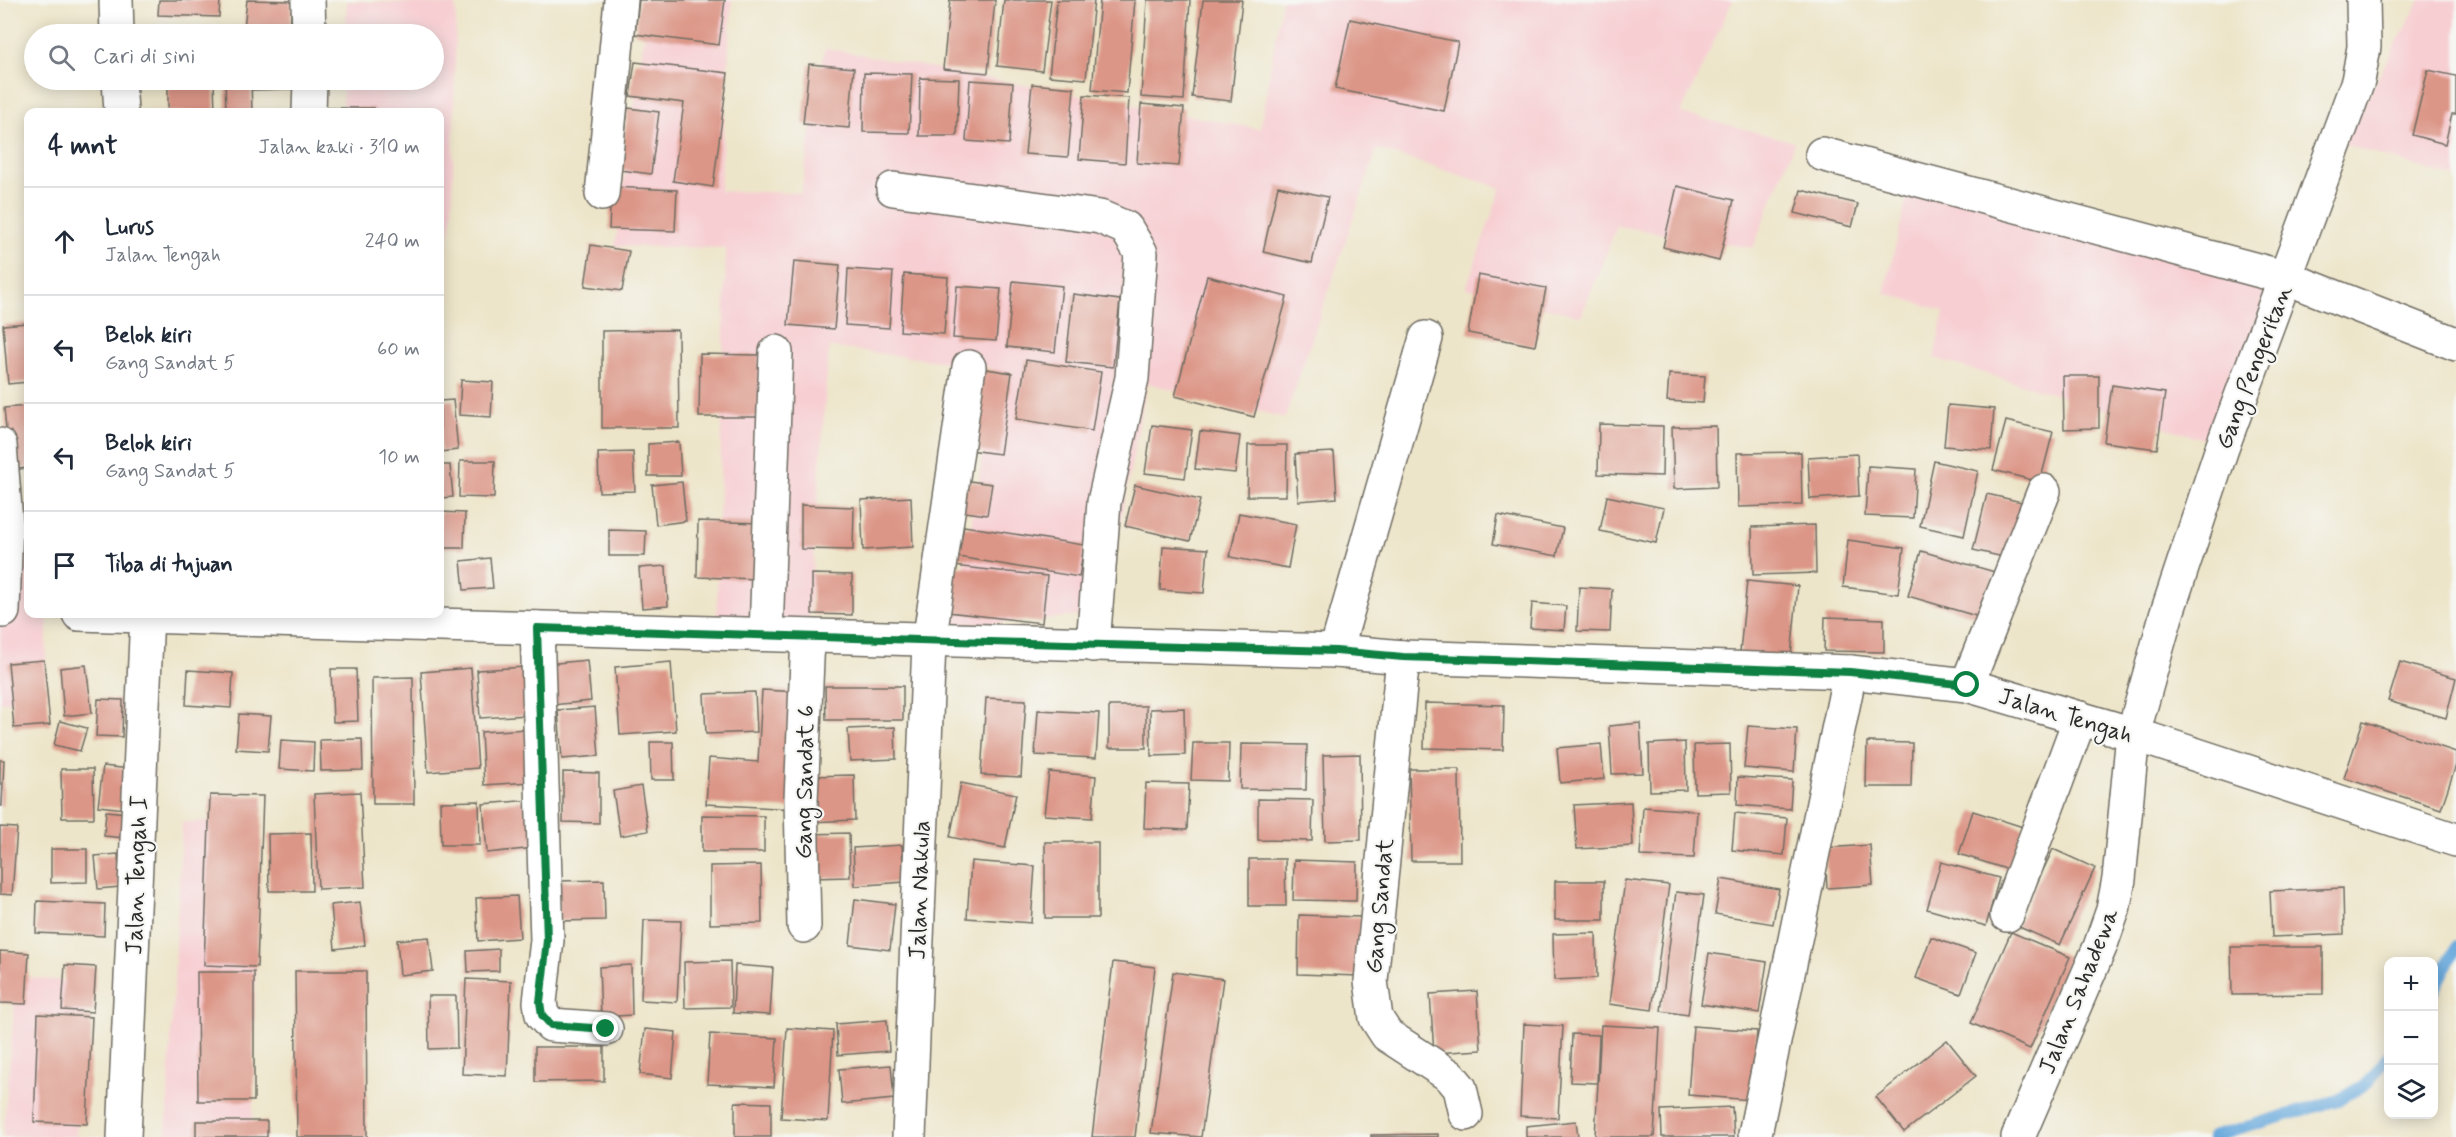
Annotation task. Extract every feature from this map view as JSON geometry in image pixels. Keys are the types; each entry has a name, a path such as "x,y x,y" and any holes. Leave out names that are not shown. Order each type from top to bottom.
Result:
{"street":[{"path":"116,0 117,24"},
{"path":"308,0 309,24"},
{"path":"602,194 621,0"},
{"name":"Gang Pengeritan","path":"2133,734 2166,616 2222,448 2287,278 2358,81 2364,47 2363,0"},
{"path":"120,90 121,108"},
{"path":"309,108 310,90"},
{"path":"1822,154 2287,278 2456,344"},
{"path":"893,189 1100,217 1126,228 1142,253 1132,378 1104,502 1092,645"},
{"path":"1336,651 1426,338"},
{"path":"766,634 776,352"},
{"name":"Jalan Nakula","path":"909,1137 929,642 969,367"},
{"path":"0,445 10,611"},
{"path":"1967,685 2044,491"},
{"name":"Jalan Tengah I","path":"124,1137 147,618"},
{"name":"Jalan Tengah","path":"295,618 766,634 929,642 1336,651 1403,657 1850,672 1967,685 2133,734 2456,840"},
{"path":"537,628 547,940 540,1002 542,1015 551,1025 606,1029"},
{"name":"Gang Sandat 6","path":"804,927 801,800 808,637"},
{"name":"Gang Sandat","path":"1403,657 1371,981 1376,1018 1388,1035 1450,1076 1460,1088 1466,1114"},
{"path":"1755,1134 1850,672"},
{"path":"2007,915 2080,718"},
{"name":"Jalan Sahadewa","path":"2018,1137 2100,947 2113,910 2119,879 2133,734"}],"shaded area":[{"path":"649,0 732,0 720,191 801,193 825,48 1260,129 1282,0 1733,0 1681,113 1795,142 1753,248 1617,226 1581,316 1466,288 1501,188 1377,149 1285,418 1147,383 1103,614 953,627 979,480 993,368 829,347 808,632 716,635 726,248 615,246"},
{"path":"2420,0 2456,0 2456,178 2342,144"},
{"path":"347,1 456,5 452,220 444,261 444,108 342,108 343,90 444,90 444,24 346,24"},
{"path":"1913,173 2275,267 2217,443 1934,358 1944,311 1884,293"},
{"path":"24,555 24,618 48,618 44,698 0,702 0,558"},
{"path":"259,821 252,1137 166,1137 182,822"},
{"path":"17,976 90,984 76,1137 3,1137"}],"building":[{"path":"159,0 220,0 219,17 158,15"},
{"path":"247,0 292,1 291,24 244,24"},
{"path":"639,0 725,0 719,45 635,34"},
{"path":"950,0 995,0 988,73 943,69"},
{"path":"1004,0 1051,0 1042,71 997,66"},
{"path":"1057,0 1094,0 1086,79 1049,76"},
{"path":"1100,0 1135,0 1127,93 1092,90"},
{"path":"1147,0 1190,0 1184,100 1141,97"},
{"path":"1203,0 1242,0 1231,101 1192,97"},
{"path":"1350,19 1458,42 1444,111 1335,89"},
{"path":"635,62 728,73 713,187 673,181 684,103 630,96"},
{"path":"809,64 854,68 849,128 803,124"},
{"path":"2428,70 2456,76 2456,114 2452,114 2445,144 2412,135"},
{"path":"864,73 912,74 909,133 863,132"},
{"path":"920,78 959,79 957,136 919,136"},
{"path":"970,80 1013,83 1009,144 966,141"},
{"path":"1032,84 1074,88 1068,157 1025,154"},
{"path":"168,90 214,90 215,108 168,108"},
{"path":"225,90 251,90 252,108 226,108"},
{"path":"1084,95 1129,98 1125,163 1079,159"},
{"path":"1141,104 1184,108 1179,166 1137,163"},
{"path":"628,108 659,112 651,174 620,170"},
{"path":"1278,186 1328,197 1312,263 1263,252"},
{"path":"1677,186 1734,200 1719,261 1663,247"},
{"path":"611,187 677,190 675,231 609,229"},
{"path":"1801,190 1858,204 1852,227 1795,213"},
{"path":"591,245 629,251 622,291 585,286"},
{"path":"794,261 840,265 834,329 788,325"},
{"path":"848,269 893,272 889,328 845,325"},
{"path":"904,274 948,277 944,334 900,331"},
{"path":"1478,275 1546,288 1535,346 1468,333"},
{"path":"1207,276 1287,297 1254,417 1175,396"},
{"path":"1013,281 1062,286 1055,352 1007,347"},
{"path":"957,286 1001,289 996,341 953,338"},
{"path":"1073,294 1120,300 1113,367 1066,362"},
{"path":"24,323 24,382 8,384 3,325"},
{"path":"678,330 679,428 602,428 602,331"},
{"path":"700,354 759,355 758,417 699,417"},
{"path":"1026,360 1101,372 1092,431 1016,419"},
{"path":"980,368 1012,373 1000,454 969,450"},
{"path":"1669,374 1705,376 1703,403 1667,401"},
{"path":"2063,376 2099,376 2099,428 2064,429"},
{"path":"461,380 493,382 491,417 459,415"},
{"path":"2112,385 2165,393 2157,449 2104,442"},
{"path":"453,400 458,450 444,452 444,401"},
{"path":"1948,405 1994,409 1991,450 1944,446"},
{"path":"24,406 24,468 10,470 4,408"},
{"path":"2006,421 2053,432 2040,482 1993,470"},
{"path":"1599,424 1663,426 1662,476 1598,474"},
{"path":"1152,425 1192,430 1185,478 1145,473"},
{"path":"1716,426 1717,487 1674,489 1672,427"},
{"path":"1200,431 1240,436 1235,473 1195,469"},
{"path":"679,442 681,476 648,476 648,444"},
{"path":"1248,445 1287,445 1286,496 1247,496"},
{"path":"633,452 635,491 599,492 598,453"},
{"path":"1334,452 1337,498 1298,501 1295,454"},
{"path":"1801,452 1802,505 1738,507 1737,453"},
{"path":"1857,454 1859,496 1810,499 1808,457"},
{"path":"460,461 495,461 494,498 459,497"},
{"path":"1934,461 1978,471 1964,536 1920,526"},
{"path":"444,465 450,465 453,497 444,498"},
{"path":"1868,466 1916,469 1913,518 1865,516"},
{"path":"962,480 992,484 987,515 958,511"},
{"path":"682,482 686,521 656,525 652,485"},
{"path":"1135,485 1200,500 1190,541 1125,526"},
{"path":"1987,494 2026,503 2012,559 1973,550"},
{"path":"1607,496 1664,508 1656,543 1600,531"},
{"path":"911,497 913,547 863,550 861,500"},
{"path":"801,505 854,507 853,550 801,549"},
{"path":"444,512 465,513 464,548 444,548"},
{"path":"1239,513 1296,524 1288,568 1230,557"},
{"path":"1498,515 1563,528 1557,556 1493,544"},
{"path":"698,521 760,523 758,579 697,577"},
{"path":"1815,525 1816,573 1753,575 1752,527"},
{"path":"964,526 1084,545 1079,577 958,557"},
{"path":"609,530 646,531 645,556 609,556"},
{"path":"1848,540 1904,548 1898,594 1843,587"},
{"path":"1163,546 1208,549 1204,593 1160,590"},
{"path":"1921,551 1995,572 1983,618 1908,596"},
{"path":"490,558 493,588 464,590 461,561"},
{"path":"666,566 668,606 642,608 639,568"},
{"path":"953,566 1047,576 1042,623 948,612"},
{"path":"812,574 852,575 852,615 812,614"},
{"path":"1747,581 1798,586 1790,666 1739,662"},
{"path":"1579,587 1612,589 1610,632 1577,631"},
{"path":"1532,603 1566,606 1564,630 1530,628"},
{"path":"1825,617 1884,619 1884,652 1824,651"},
{"path":"44,660 50,725 14,728 8,663"},
{"path":"587,660 591,701 552,705 547,664"},
{"path":"671,662 676,731 620,735 615,667"},
{"path":"2400,662 2456,678 2446,718 2388,701"},
{"path":"86,665 92,713 64,716 60,668"},
{"path":"525,667 528,715 480,718 477,670"},
{"path":"471,668 478,768 428,772 421,672"},
{"path":"331,669 356,669 358,721 333,722"},
{"path":"188,670 233,673 231,708 186,705"},
{"path":"413,677 414,804 373,804 372,678"},
{"path":"825,686 903,686 903,720 826,720"},
{"path":"762,690 800,692 793,809 706,804 709,758 758,762"},
{"path":"755,692 757,732 706,734 704,694"},
{"path":"986,698 1026,700 1021,777 981,775"},
{"path":"98,699 123,700 122,737 96,736"},
{"path":"1425,703 1504,705 1503,750 1424,748"},
{"path":"1109,706 1146,706 1146,748 1109,748"},
{"path":"595,707 599,756 562,759 558,710"},
{"path":"1184,708 1185,755 1151,756 1150,709"},
{"path":"1038,710 1099,713 1096,758 1035,755"},
{"path":"239,714 271,716 268,751 236,749"},
{"path":"60,721 87,728 80,751 54,745"},
{"path":"2363,721 2456,752 2456,765 2441,809 2344,778"},
{"path":"1640,723 1643,773 1612,774 1609,726"},
{"path":"1748,726 1797,729 1794,772 1744,768"},
{"path":"895,727 896,759 850,761 848,729"},
{"path":"527,729 530,782 484,785 481,732"},
{"path":"362,739 363,770 321,771 320,740"},
{"path":"281,740 314,742 313,771 279,769"},
{"path":"650,742 673,742 674,780 651,780"},
{"path":"1685,742 1686,790 1650,791 1649,744"},
{"path":"1867,742 1912,743 1911,787 1866,787"},
{"path":"1193,743 1229,743 1228,781 1191,780"},
{"path":"1241,744 1307,745 1306,790 1240,789"},
{"path":"1601,744 1604,779 1560,783 1557,748"},
{"path":"1730,744 1731,792 1695,793 1694,745"},
{"path":"1360,754 1361,840 1325,841 1323,755"},
{"path":"0,760 4,760 2,806 0,806"},
{"path":"103,766 130,769 126,809 98,806"},
{"path":"61,769 93,769 94,818 62,818"},
{"path":"1409,769 1459,769 1460,861 1411,861"},
{"path":"563,772 599,773 599,823 563,822"},
{"path":"1049,772 1096,776 1092,818 1044,815"},
{"path":"854,775 855,820 810,822 809,776"},
{"path":"1738,777 1792,780 1790,809 1737,805"},
{"path":"961,783 1016,794 1005,848 950,837"},
{"path":"1146,783 1189,784 1187,830 1144,828"},
{"path":"641,786 648,831 620,836 613,791"},
{"path":"360,792 365,887 318,889 314,794"},
{"path":"210,795 263,796 257,967 204,965"},
{"path":"1258,799 1313,800 1312,841 1258,840"},
{"path":"531,800 535,848 487,853 483,804"},
{"path":"479,801 480,845 441,845 440,802"},
{"path":"1631,802 1633,846 1577,849 1574,805"},
{"path":"1643,807 1697,811 1694,858 1640,856"},
{"path":"106,811 127,813 125,838 104,836"},
{"path":"1973,811 2023,827 2009,870 1959,854"},
{"path":"1735,813 1787,818 1784,855 1732,850"},
{"path":"702,815 764,816 764,852 702,852"},
{"path":"0,827 17,828 12,895 0,894"},
{"path":"311,833 312,891 269,891 268,834"},
{"path":"849,833 850,877 811,878 810,834"},
{"path":"1045,842 1098,842 1098,918 1045,918"},
{"path":"902,845 904,882 855,886 853,848"},
{"path":"1870,845 1873,885 1827,888 1825,848"},
{"path":"51,849 87,849 87,882 51,883"},
{"path":"2053,849 2095,868 2060,945 2017,926"},
{"path":"118,854 120,887 98,889 95,856"},
{"path":"1249,859 1285,859 1286,906 1249,906"},
{"path":"1294,860 1357,862 1356,901 1293,900"},
{"path":"971,861 1035,866 1031,923 967,918"},
{"path":"1941,862 1999,878 1986,926 1927,909"},
{"path":"761,865 762,923 710,924 710,866"},
{"path":"1721,879 1779,889 1773,924 1715,914"},
{"path":"604,880 605,920 559,921 558,881"},
{"path":"1625,880 1669,885 1652,1010 1609,1004"},
{"path":"1555,881 1604,881 1604,920 1555,920"},
{"path":"2343,888 2344,934 2272,937 2270,891"},
{"path":"1676,892 1704,895 1688,1015 1661,1011"},
{"path":"517,896 520,938 478,941 476,898"},
{"path":"855,899 895,904 890,950 850,945"},
{"path":"37,901 105,904 104,936 36,933"},
{"path":"360,902 365,945 335,949 331,905"},
{"path":"1299,915 1361,917 1359,976 1298,974"},
{"path":"644,920 681,921 677,1002 641,1000"},
{"path":"2011,932 2070,957 2030,1049 1971,1023"},
{"path":"1596,933 1597,978 1554,980 1553,934"},
{"path":"429,937 433,971 400,975 397,940"},
{"path":"1931,937 1976,953 1961,994 1916,978"},
{"path":"2231,947 2323,947 2323,994 2232,995"},
{"path":"499,949 499,971 468,972 467,951"},
{"path":"0,951 29,953 26,1004 0,1003"},
{"path":"1709,953 1767,962 1759,1013 1701,1004"},
{"path":"730,961 731,1007 685,1008 684,962"},
{"path":"1113,962 1155,967 1135,1137 1092,1137"},
{"path":"65,965 96,967 93,1012 62,1010"},
{"path":"631,965 632,1015 601,1017 599,967"},
{"path":"735,965 773,968 770,1015 733,1013"},
{"path":"295,971 366,971 367,1137 297,1137"},
{"path":"197,972 254,972 254,1101 198,1101"},
{"path":"1173,972 1223,979 1201,1137 1151,1133"},
{"path":"466,979 511,981 507,1076 462,1074"},
{"path":"1477,991 1481,1050 1434,1053 1430,994"},
{"path":"428,996 456,996 457,1048 429,1049"},
{"path":"38,1014 92,1017 87,1124 34,1122"},
{"path":"887,1020 889,1051 838,1055 836,1024"},
{"path":"1524,1024 1563,1026 1558,1118 1520,1116"},
{"path":"1601,1025 1660,1028 1654,1137 1595,1137"},
{"path":"1693,1026 1757,1031 1752,1100 1688,1095"},
{"path":"787,1028 833,1031 828,1121 781,1118"},
{"path":"645,1029 676,1032 672,1078 640,1074"},
{"path":"710,1034 777,1038 774,1087 707,1084"},
{"path":"1572,1034 1599,1035 1597,1083 1570,1082"},
{"path":"1947,1040 1976,1076 1904,1132 1876,1097"},
{"path":"535,1047 604,1047 604,1081 535,1082"},
{"path":"891,1065 894,1099 842,1104 839,1069"},
{"path":"735,1102 771,1103 771,1137 735,1137"},
{"path":"1732,1107 1734,1137 1662,1137 1661,1110"},
{"path":"196,1121 267,1121 267,1137 196,1137"},
{"path":"1576,1121 1578,1137 1526,1137 1526,1126"},
{"path":"1438,1134 1438,1137 1371,1137 1371,1135"}],"waterway":[{"path":"2438,983 2456,947"},
{"path":"2212,1137 2338,1100 2369,1082 2384,1061"}],"route":[{"path":"606,1029 551,1025 542,1015 540,1002 547,940 537,628 766,634 929,642 1336,651 1403,657 1850,672 1967,685"}]}
